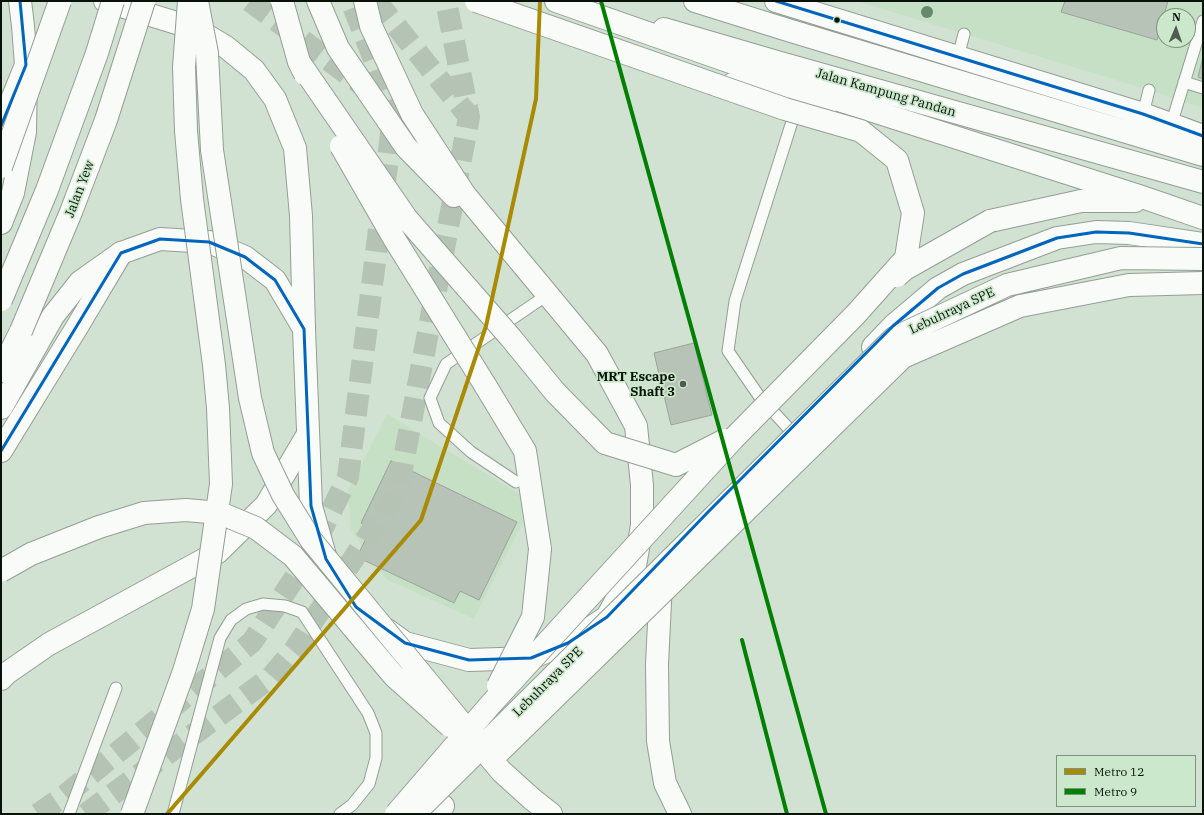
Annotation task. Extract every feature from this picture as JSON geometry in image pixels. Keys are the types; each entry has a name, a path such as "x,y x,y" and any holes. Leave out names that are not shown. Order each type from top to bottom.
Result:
{"main road":[{"path":"1,223 13,193 25,132 26,66 20,1"},
{"path":"1,168 60,1"},
{"path":"105,1 196,29 226,47 254,70 275,99 295,148 301,216 311,506 326,559 356,607 405,643 469,660 531,658 568,643 607,617 635,566 642,525 642,485 636,426 597,354 465,195 412,114 371,26 365,1"},
{"path":"1,300 49,183 97,53 113,1"},
{"name":"Jalan Yew","path":"1,370 21,332 71,212 106,120 144,1"},
{"path":"132,814 184,671 203,609 221,484 218,408 214,365 192,199 186,131 184,67 189,1"},
{"path":"197,1 207,53 212,150 250,398 263,453 283,495 311,540 505,775"},
{"path":"282,1 299,62 340,145 395,240 525,452 540,549 533,617 490,702 430,812"},
{"path":"318,1 338,48 406,147 541,287"},
{"path":"396,814 491,704 733,439 856,314 906,258 913,213 897,160 861,131 785,109 476,1"},
{"path":"556,1 845,102 1142,196 1203,218"},
{"name":"Jalan Kampung Pandan","path":"570,1 777,62 1203,182"},
{"path":"695,1 1203,155"},
{"path":"776,1 1143,114 1203,136"},
{"path":"299,62 407,219 511,338 555,392 605,443 676,465 734,436 905,268 990,221 1081,201 1162,200 1203,209"},
{"path":"1,126 26,66"},
{"path":"430,812 607,617 661,560 893,326 938,288 963,274 1057,238 1096,232 1129,233 1203,244"},
{"path":"1,408 53,316 80,282 121,253 160,239 209,242 245,257 275,280 304,328"},
{"path":"1,451 121,253"},
{"name":"Lebuhraya SPE","path":"430,812 894,338 1007,285 1121,258 1203,259"},
{"name":"Lebuhraya SPE","path":"430,812 903,357 1020,306 1129,284 1203,283"},
{"path":"1,679 7,673 49,644 218,552 266,504 308,434"},
{"path":"1,571 31,554 99,527 144,513 186,510 220,513 256,528 293,556 394,676 532,799 551,814"},
{"path":"661,560 657,664 658,741 665,783 680,814"},
{"path":"533,814 546,812 551,814"}],"lane":[{"path":"519,18 970,147"},
{"path":"1172,125 1203,21"},
{"path":"958,57 964,34"},
{"path":"1184,82 1203,88"},
{"path":"1143,114 1149,90"},
{"path":"790,430 759,396 728,351 735,301 800,99"},
{"path":"516,482 471,452 440,423 430,398 446,364 541,287"},
{"path":"173,814 220,638 231,620 246,609 264,604 285,606 302,612 368,712 376,734 376,758 370,784 352,805 340,814"},
{"path":"69,814 116,688"}],"shaded area":[{"path":"856,1 1203,1 1203,108 1149,90"},
{"path":"387,414 533,502 474,619 386,579 351,530 348,490"}],"building":[{"path":"1065,1 1168,1 1166,8 1156,8 1156,40 1061,12"},
{"path":"1203,57 1203,79 1198,77"},
{"name":"MRT Escape Shaft 3","path":"694,343 712,415 671,425 654,353"},
{"path":"391,461 517,522 479,600 460,591 454,603 357,557 371,528 361,523"}],"tunnel":[{"path":"250,1 362,85"},
{"path":"38,814 63,797 252,642 308,558 348,477 394,110 351,1"},
{"path":"376,1 467,114"},
{"path":"86,814 271,677 295,649 398,490 469,117 446,1"}],"metro line":[{"name":"12","path":"167,814 421,520 486,326 536,99 540,1"},
{"name":"9","path":"601,1 826,814"},
{"name":"9","path":"742,640 787,814"}],"transit line":[{"path":"1,126 26,65 20,1"},
{"path":"776,1 1143,114 1203,136"},
{"path":"1,451 121,253 160,239 209,242 245,257 275,280 304,329 311,506 326,559 356,607 405,643 469,660 531,658 568,643 607,617 709,511 893,326 938,288 963,274 1057,238 1096,232 1129,233 1203,244"}],"place":[{"name":"MRT Escape Shaft 3","path":"683,384"}]}
